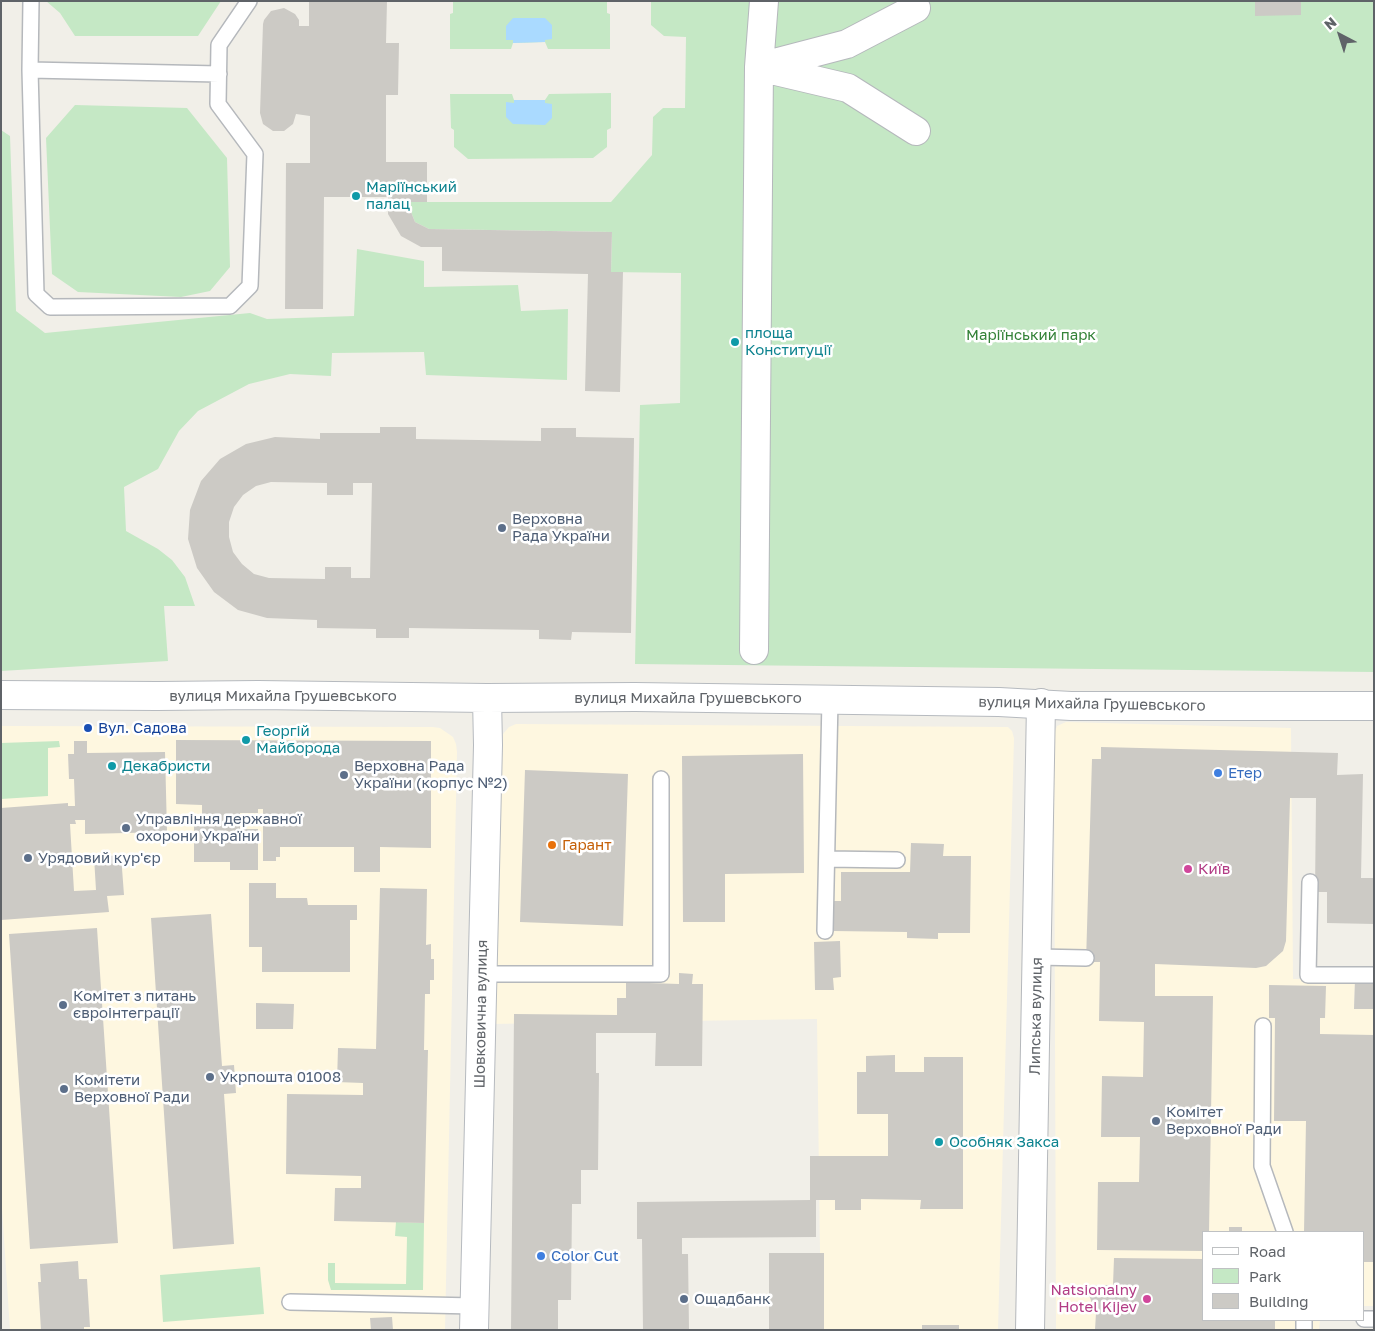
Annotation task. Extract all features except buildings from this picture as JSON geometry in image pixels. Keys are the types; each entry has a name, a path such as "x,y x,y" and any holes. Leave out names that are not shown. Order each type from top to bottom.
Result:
{"street":[{"path":"754,650 759,67 764,1"},
{"path":"759,67 847,44 916,8"},
{"path":"759,67 848,88 916,131"},
{"name":"вулиця Михайла Грушевського","path":"1,694 486,698 635,697 1041,703 1071,706 1374,706"},
{"name":"Шовковична вулиця","path":"474,1318 488,745 486,698"},
{"name":"Липська вулиця","path":"1030,1330 1041,703"}],"lane":[{"path":"31,1 30,70 36,294 50,307 230,306 250,286 255,154 218,104 219,45 249,1"},
{"path":"30,70 219,74"},
{"path":"825,931 830,700"},
{"path":"482,974 661,974 661,778"},
{"path":"826,859 897,860"},
{"path":"1310,882 1308,975 1374,975"},
{"path":"1037,956 1086,958"},
{"path":"1263,1026 1262,1166 1285,1231"},
{"path":"290,1302 474,1318"}],"shaded area":[{"path":"1066,722 1291,728 1293,979 1355,980 1354,1008 1374,1009 1374,1306 1365,1306 1365,1231 1202,1231 1202,1321 1320,1321 1319,1330 1056,1330 1054,734 1057,726"},
{"path":"516,724 1008,727 1012,731 1014,738 998,1330 821,1330 817,1019 490,1024 503,734 509,727"},
{"path":"1,726 433,727 440,728 453,737 457,752 445,1330 10,1330 1,1193"}],"green space":[{"path":"46,1 221,1 198,36 75,36 60,13"},
{"path":"453,1 607,1 607,13 610,14 610,49 548,49 545,42 513,43 511,49 450,49 450,14 453,13"},
{"name":"Маріїнський парк","path":"651,1 1374,1 1374,672 635,664 640,405 680,403 681,273 611,272 612,232 429,229 415,222 411,212 411,202 611,202 652,155 653,117 663,108 685,108 686,37 664,36 651,25"},
{"path":"611,93 611,128 607,130 607,147 593,158 468,159 454,147 454,130 451,128 450,94 512,94 514,100 545,100 549,94"},
{"path":"75,105 187,108 227,158 230,267 210,291 181,297 78,292 52,274 46,138"},
{"path":"1,130 10,136 16,311 45,333 250,313 267,319 354,316 357,249 424,261 424,287 518,285 521,311 568,309 567,380 426,375 424,352 332,353 331,376 290,374 249,384 198,411 179,431 158,469 124,487 126,531 158,549 172,560 185,577 195,606 164,606 168,661 1,671"},
{"path":"59,741 60,747 48,748 48,796 1,799 1,743"},
{"path":"396,1222 424,1223 423,1290 331,1290 328,1280 328,1263 335,1263 335,1283 406,1284 407,1237 395,1236"},
{"path":"260,1267 264,1314 163,1322 160,1275"}],"water":[{"path":"513,18 545,18 552,25 552,39 545,40 545,42 513,43 513,40 506,40 506,26"},
{"path":"514,100 545,100 545,103 552,104 552,118 545,125 513,124 506,117 506,102 514,103"}],"place":[{"name":"Маріїнський палац","path":"356,196"},
{"name":"площа Конституції","path":"735,342"},
{"name":"Верховна Рада України","path":"502,528"},
{"name":"Вул. Садова","path":"88,728"},
{"name":"Георгій Майборода","path":"246,740"},
{"name":"Декабристи","path":"112,766"},
{"name":"Етер","path":"1218,773"},
{"name":"Верховна Рада України (корпус №2)","path":"344,775"},
{"name":"Управління державної охорони України","path":"126,828"},
{"name":"Гарант","path":"552,845"},
{"name":"Урядовий кур'єр","path":"28,858"},
{"name":"Київ","path":"1188,869"},
{"name":"Комітет з питань євроінтеграції","path":"63,1005"},
{"name":"Укрпошта 01008","path":"210,1077"},
{"name":"Комітети Верховної Ради","path":"64,1089"},
{"name":"Комітет Верховної Ради","path":"1156,1121"},
{"name":"Особняк Закса","path":"939,1142"},
{"name":"Color Cut","path":"541,1256"},
{"name":"Ощадбанк","path":"684,1299"},
{"name":"Natsionalny Hotel Kijev","path":"1147,1299"}]}
